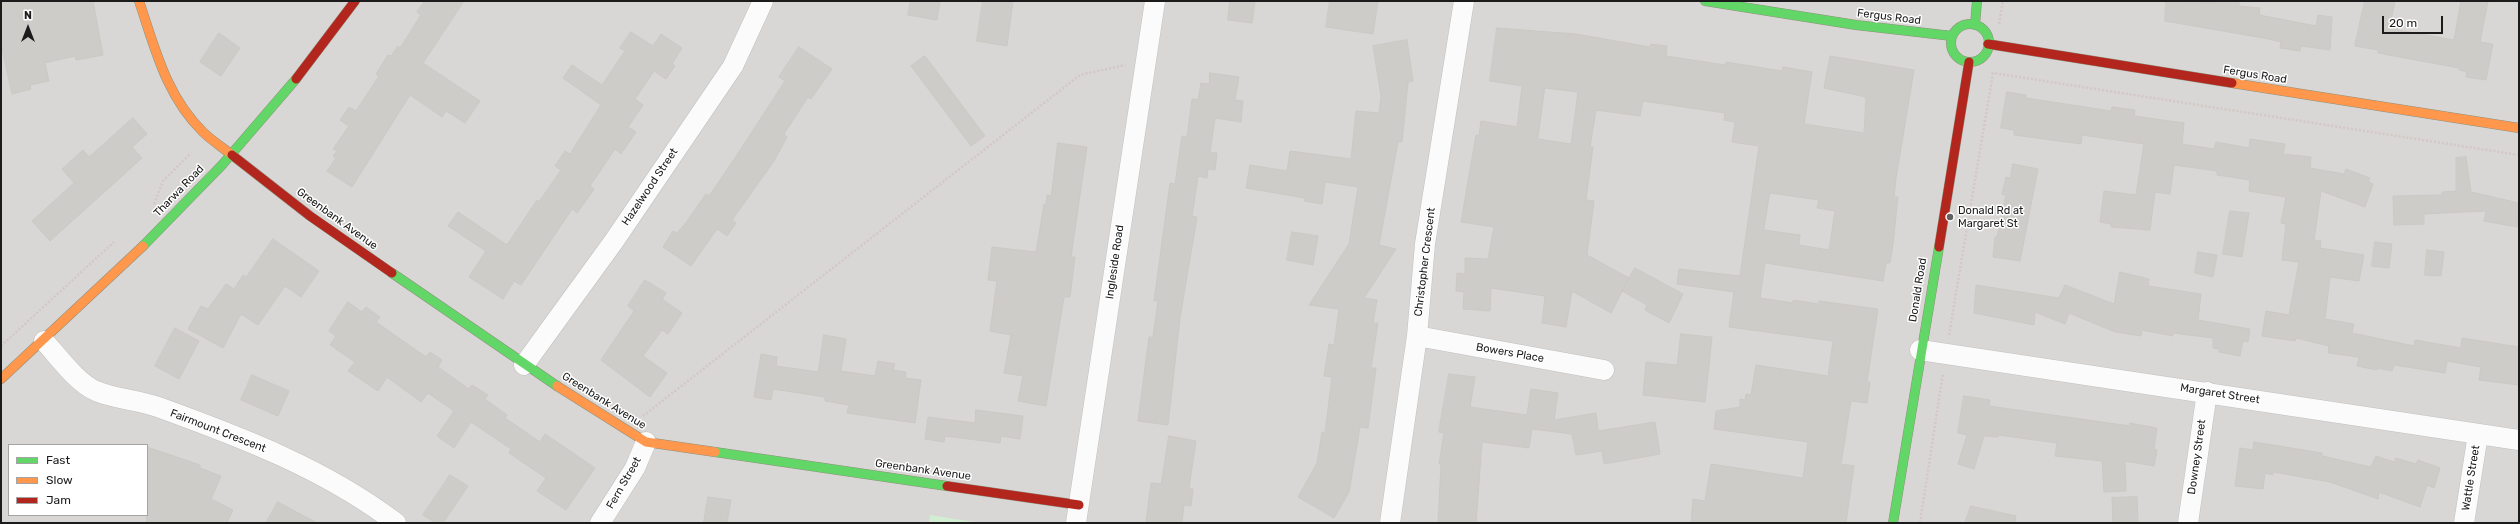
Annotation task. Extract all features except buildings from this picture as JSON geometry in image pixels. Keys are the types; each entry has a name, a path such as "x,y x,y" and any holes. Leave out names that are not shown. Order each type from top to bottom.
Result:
{"street":[{"name":"Greenbank Avenue","path":"139,1 164,77 179,103 203,132 310,216 524,365 646,442 1078,514"},
{"name":"Tharwa Road","path":"1,379 120,270 231,155 290,87 355,1"},
{"name":"Hazelwood Street","path":"524,365 614,241 732,66 763,1"},
{"name":"Ingleside Road","path":"1078,514 1145,61 1156,1"},
{"name":"Christopher Crescent","path":"1390,523 1417,336 1425,244 1464,1"},
{"name":"Fergus Road","path":"1705,1 1856,25 1952,36"},
{"path":"1975,25 1977,1"},
{"path":"1975,25 1985,32 1988,44 1984,55 1980,59 1969,62 1954,54 1951,48 1952,36 1958,28 1975,25"},
{"name":"Fergus Road","path":"1988,44 2519,128"},
{"name":"Donald Road","path":"1893,523 1920,350 1969,62"},
{"name":"Bowers Place","path":"1417,336 1604,370"},
{"name":"Fairmount Crescent","path":"44,341 82,380 96,391 148,404 260,446 311,469 359,496 396,523"},
{"name":"Margaret Street","path":"1920,350 2519,440"},
{"name":"Downey Street","path":"2188,523 2207,392"},
{"name":"Wattle Street","path":"2464,523 2478,434"},
{"name":"Fern Street","path":"600,523 635,468 646,442"}],"path":[{"path":"646,442 642,417 1080,75 1145,61"},
{"path":"1920,523 1946,354 1993,73 2519,155"},
{"path":"150,208 155,202 163,181 191,153"},
{"path":"1,346 116,241"}],"shaded area":[{"path":"1,1 2519,1 2519,523 1,523"}],"green space":[{"path":"930,515 980,523 929,523"}],"traffic: fast":[{"path":"1705,1 1856,25 1952,36"},
{"path":"1975,25 1977,1"},
{"path":"1966,24 1974,24 1981,27 1986,32 1989,43 1986,54 1981,59 1974,62 1966,62 1959,59 1954,54 1951,47 1951,39 1954,32 1959,27 1966,24"},
{"path":"143,246 222,165 296,79"},
{"path":"1893,523 1939,247"},
{"path":"392,273 557,386"},
{"path":"715,452 947,486"}],"traffic: slow":[{"path":"139,1 163,71 180,103 190,118 203,132 232,155"},
{"path":"2232,83 2519,128"},
{"path":"1,379 143,246"},
{"path":"557,386 646,442 715,452"}],"traffic: jam":[{"path":"296,79 355,1"},
{"path":"1988,44 2232,83"},
{"path":"1939,247 1969,62"},
{"path":"232,155 310,216 392,273"},
{"path":"947,486 1079,505"}],"place":[{"name":"Donald Rd at Margaret St","path":"1950,217"}]}
